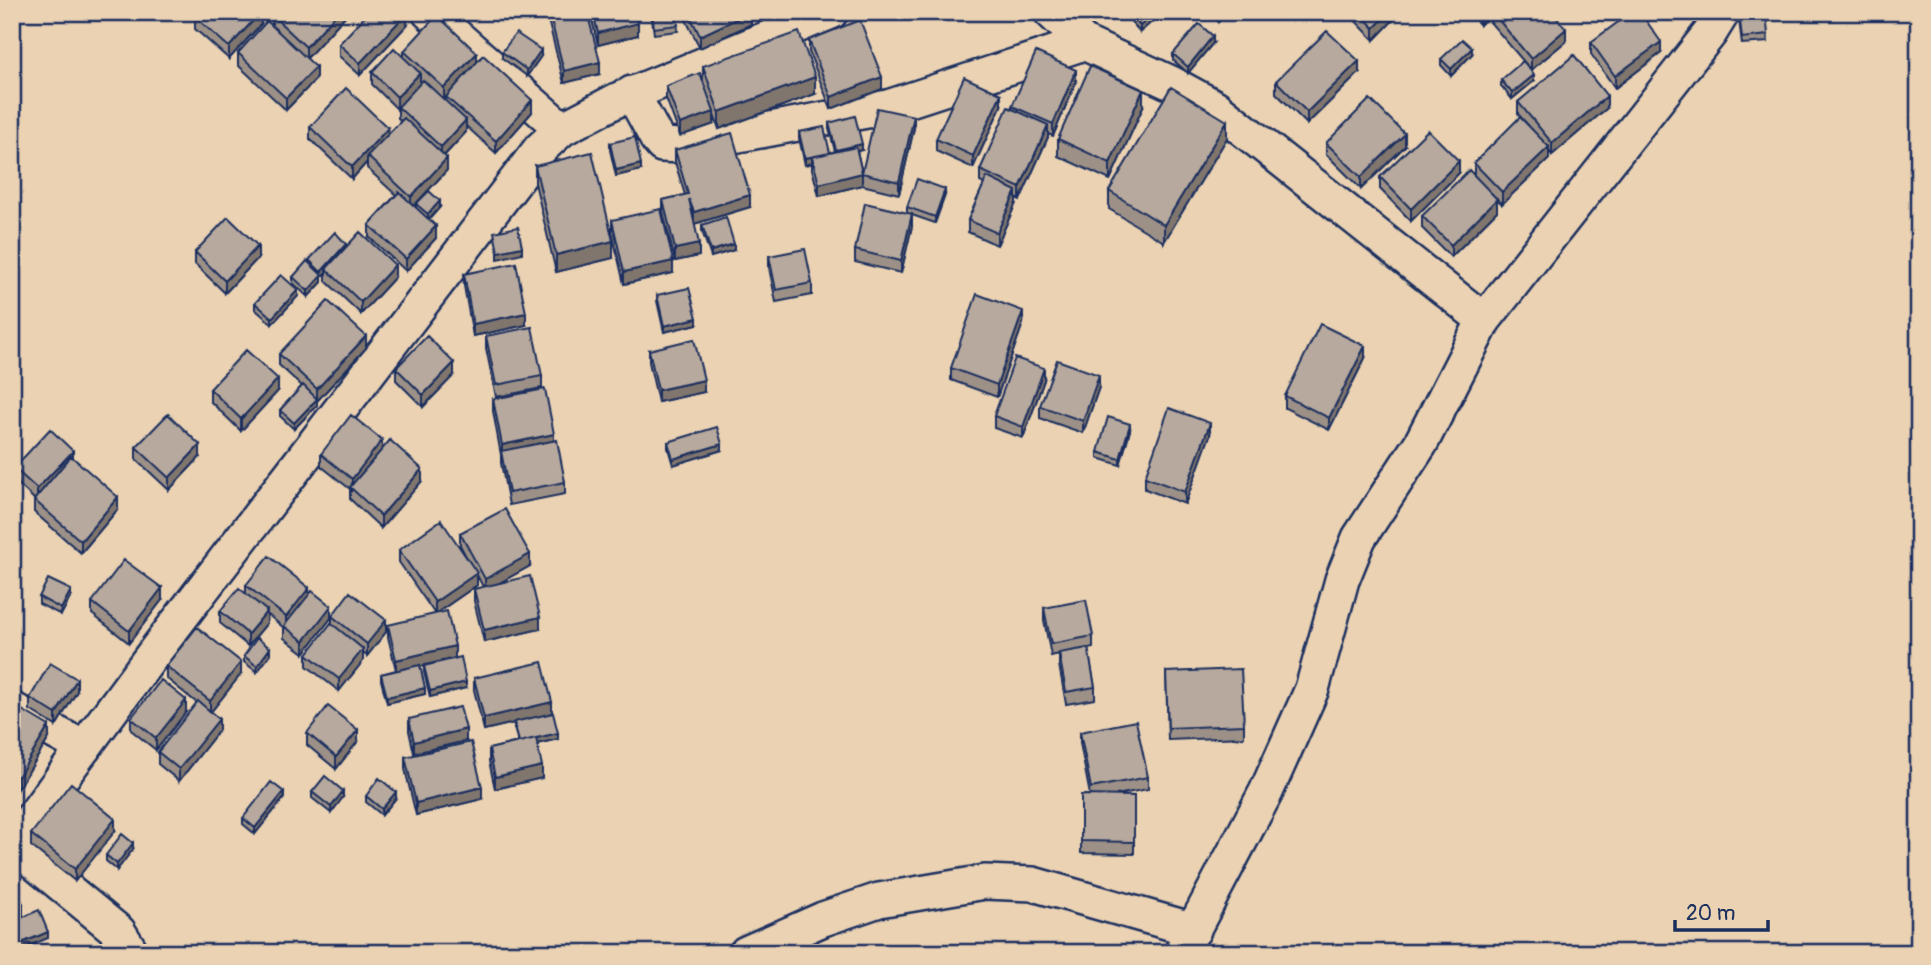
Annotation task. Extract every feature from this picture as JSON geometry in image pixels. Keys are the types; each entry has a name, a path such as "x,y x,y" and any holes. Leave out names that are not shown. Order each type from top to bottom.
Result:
{"street":[{"path":"429,12 562,129"},
{"path":"132,953 119,932 13,845 84,748 458,253 540,149 562,129 772,22 831,12"},
{"path":"1051,12 1084,43 1171,83 1215,107 1484,320"},
{"path":"746,953 823,919 880,900 985,882 1033,884 1187,941 1266,792 1312,689 1342,580 1359,538 1421,443 1484,320 1710,33 1723,12"},
{"path":"632,93 662,145 680,146 888,107 1084,43"},
{"path":"12,709 84,748"}],"building":[{"path":"199,12 261,12 229,47 195,17"},
{"path":"274,12 338,12 306,47 272,15"},
{"path":"369,12 407,13 360,63 339,44"},
{"path":"549,12 587,12 600,62 564,71"},
{"path":"593,12 635,12 638,23 598,33"},
{"path":"652,12 676,12 678,25 654,28"},
{"path":"688,12 751,12 700,36"},
{"path":"1128,12 1156,12 1140,26"},
{"path":"1359,12 1390,12 1374,28"},
{"path":"1492,12 1552,12 1566,29 1531,59"},
{"path":"1632,12 1640,12 1661,42 1615,76 1591,42"},
{"path":"1739,12 1766,12 1768,35 1742,38"},
{"path":"437,15 477,53 444,88 404,51"},
{"path":"860,20 882,77 831,97 809,40"},
{"path":"267,21 316,67 286,98 238,53"},
{"path":"1199,24 1213,36 1188,67 1173,54"},
{"path":"1327,31 1359,61 1307,112 1276,81"},
{"path":"799,32 815,77 719,112 703,66"},
{"path":"516,33 541,50 527,70 502,52"},
{"path":"1462,39 1472,48 1451,69 1441,59"},
{"path":"394,48 420,73 397,97 372,72"},
{"path":"1036,52 1076,70 1053,124 1012,106"},
{"path":"483,55 532,100 496,141 446,97"},
{"path":"1574,55 1607,96 1552,143 1518,102"},
{"path":"1523,61 1534,75 1512,93 1501,80"},
{"path":"1090,66 1143,90 1110,163 1058,139"},
{"path":"700,73 714,112 680,124 666,86"},
{"path":"964,77 1001,94 973,156 936,139"},
{"path":"423,80 466,120 441,147 398,107"},
{"path":"1171,87 1227,121 1164,225 1109,191"},
{"path":"346,88 388,128 352,167 310,127"},
{"path":"1370,99 1405,134 1361,177 1326,143"},
{"path":"1008,107 1048,125 1020,188 980,170"},
{"path":"877,108 914,116 899,182 862,173"},
{"path":"855,116 862,144 836,150 829,123"},
{"path":"1520,117 1549,147 1502,192 1474,163"},
{"path":"404,118 447,158 411,197 367,156"},
{"path":"824,127 830,153 805,158 799,132"},
{"path":"1428,130 1459,161 1411,209 1380,177"},
{"path":"732,133 750,195 694,212 689,199 699,244 675,249 663,200 688,194 675,150"},
{"path":"635,137 641,164 616,170 610,143"},
{"path":"856,147 862,173 819,184 812,157"},
{"path":"592,152 613,241 556,255 535,166"},
{"path":"1469,170 1497,199 1451,245 1422,216"},
{"path":"987,177 1016,191 997,233 968,220"},
{"path":"917,179 945,189 935,217 907,207"},
{"path":"429,191 440,201 428,214 416,204"},
{"path":"399,192 436,226 406,259 369,225"},
{"path":"865,203 912,214 901,261 855,250"},
{"path":"661,209 673,261 624,272 612,220"},
{"path":"228,217 258,246 225,281 195,252"},
{"path":"726,217 734,244 711,251 702,225"},
{"path":"518,227 522,247 498,252 494,232"},
{"path":"335,232 346,244 321,272 309,260"},
{"path":"360,232 395,265 361,302 326,269"},
{"path":"805,249 812,283 776,290 769,256"},
{"path":"307,261 322,275 308,291 293,277"},
{"path":"516,263 526,313 473,324 464,274"},
{"path":"281,275 298,290 272,318 255,303"},
{"path":"689,288 697,318 664,326 657,295"},
{"path":"977,294 1023,311 997,385 951,368"},
{"path":"328,301 366,336 317,389 279,354"},
{"path":"1320,324 1365,346 1329,418 1285,396"},
{"path":"532,327 542,376 496,385 486,336"},
{"path":"427,336 454,363 423,395 396,368"},
{"path":"694,339 704,380 658,390 649,350"},
{"path":"246,350 278,379 241,419 210,389"},
{"path":"1015,358 1044,368 1023,427 994,416"},
{"path":"1057,360 1099,375 1083,421 1040,406"},
{"path":"303,385 317,399 294,423 280,410"},
{"path":"545,389 554,434 502,445 493,399"},
{"path":"1169,408 1210,423 1185,492 1145,477"},
{"path":"168,414 200,445 169,478 136,447"},
{"path":"351,415 382,440 352,479 321,454"},
{"path":"1108,417 1130,424 1120,459 1098,452"},
{"path":"717,427 722,444 673,459 668,442"},
{"path":"50,429 73,451 37,489 14,468"},
{"path":"390,440 422,469 381,516 350,487"},
{"path":"557,440 565,482 509,493 501,451"},
{"path":"71,456 118,497 81,541 34,500"},
{"path":"505,509 530,554 485,579 460,533"},
{"path":"441,520 477,573 435,602 399,550"},
{"path":"269,556 309,588 286,617 246,585"},
{"path":"124,560 162,588 129,631 92,602"},
{"path":"530,576 540,617 484,630 474,589"},
{"path":"48,579 71,590 61,609 39,597"},
{"path":"239,588 267,611 248,634 220,611"},
{"path":"312,591 331,606 304,641 284,626"},
{"path":"350,592 386,620 367,644 332,616"},
{"path":"1086,600 1093,636 1051,644 1044,608"},
{"path":"447,611 455,646 396,660 388,625"},
{"path":"331,623 363,649 339,679 307,654"},
{"path":"197,627 241,662 210,701 166,666"},
{"path":"257,638 270,648 257,666 244,656"},
{"path":"1088,648 1095,687 1066,692 1059,653"},
{"path":"461,657 466,682 430,691 424,666"},
{"path":"542,662 552,702 484,718 474,678"},
{"path":"50,663 77,679 56,714 30,698"},
{"path":"420,665 425,688 387,697 381,674"},
{"path":"1241,669 1244,725 1168,728 1166,672"},
{"path":"161,680 186,700 156,738 131,718"},
{"path":"198,701 219,719 179,769 158,752"},
{"path":"328,706 358,730 336,757 307,733"},
{"path":"17,707 49,726 18,777 12,774 12,715"},
{"path":"460,707 466,729 414,742 409,719"},
{"path":"553,713 558,733 519,742 514,722"},
{"path":"1136,721 1148,777 1091,788 1080,732"},
{"path":"536,738 542,766 495,777 489,749"},
{"path":"471,742 482,787 416,803 405,757"},
{"path":"325,776 343,791 331,807 312,792"},
{"path":"379,778 396,792 382,809 366,796"},
{"path":"271,782 284,792 255,828 243,818"},
{"path":"71,783 115,819 75,869 31,834"},
{"path":"1081,795 1134,796 1134,842 1081,841"},
{"path":"122,834 133,843 117,864 106,855"},
{"path":"12,878 23,904 12,908"},
{"path":"39,910 48,932 12,947 12,922"},
{"path":"35,944 39,953 15,953"},
{"path":"1125,945 1126,953 1095,953 1094,947"}]}
